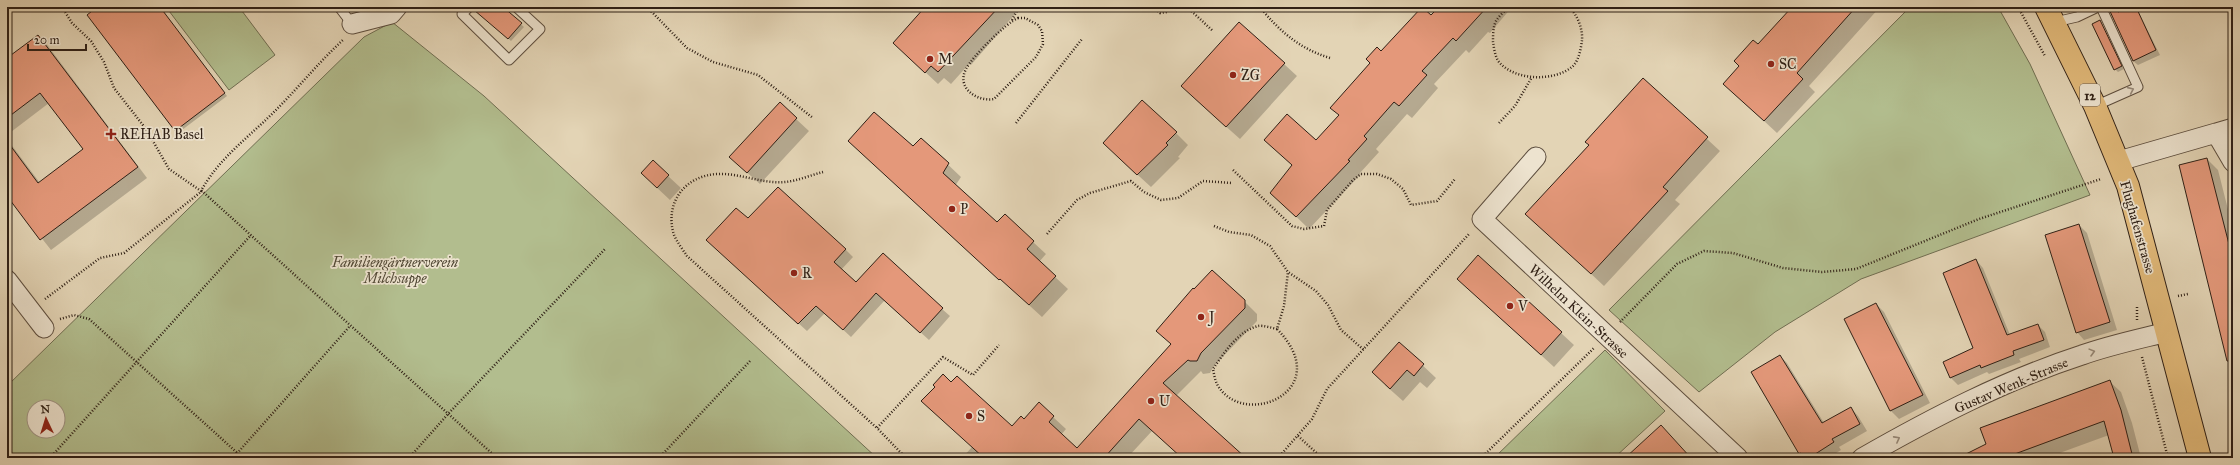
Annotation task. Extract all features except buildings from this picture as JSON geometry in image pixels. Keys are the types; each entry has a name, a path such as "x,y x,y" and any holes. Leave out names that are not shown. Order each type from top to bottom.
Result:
{"main road":[{"name":"Flughafenstrasse","path":"2051,15 2095,106 2119,161 2128,186 2200,458"}],"street":[{"path":"352,24 391,14 397,7"},
{"path":"2119,161 2224,131 2233,162"},
{"path":"1482,220 1536,157"},
{"name":"Wilhelm Klein-Strasse","path":"1482,220 1738,458"},
{"path":"7,280 44,328"},
{"name":"Gustav Wenk-Strasse","path":"1862,458 1945,413 2012,382 2082,354 2167,332"}],"lane":[{"path":"339,7 352,24"},
{"path":"469,7 462,14 509,60 540,29 516,7"},
{"path":"2051,15 2077,17 2100,7 2138,87 2095,106"}],"path":[{"path":"62,7 72,23 91,41 104,62 114,88 146,129 169,169 201,191 251,235 497,458"},
{"path":"646,7 687,48 712,62 758,75 812,118"},
{"path":"1012,20 1025,18 1038,25 1043,37 1041,51 994,99 979,99 967,90 964,83 966,68 1006,24 1012,20 1019,7"},
{"path":"1153,7 1160,13 1167,12 1172,7"},
{"path":"1187,7 1213,31"},
{"path":"1260,7 1273,23 1287,36 1312,52 1330,58"},
{"path":"1508,7 1496,21 1493,35 1494,49 1499,62 1521,76 1532,77 1562,72 1573,65 1580,52 1582,37 1579,22 1569,7"},
{"path":"30,311 100,258 124,253 201,191 211,173 301,85 324,58 345,38 352,24"},
{"path":"1016,123 1082,39"},
{"path":"1499,123 1515,106 1532,77"},
{"path":"1233,170 1292,226 1304,229 1324,226 1328,210 1353,180 1362,174 1377,174 1391,179 1403,189 1411,205 1437,201 1456,179"},
{"path":"823,172 785,182 759,181 719,173 700,176 685,185 675,198 671,215 674,236 686,256 877,428 906,458"},
{"path":"1481,458 1606,336 1677,264 1704,251 1734,253 1783,268 1822,272 1856,269 1979,219 2101,179"},
{"path":"1047,234 1077,200 1090,193 1131,181 1144,192 1161,200 1178,198 1202,180 1232,183"},
{"path":"1278,458 1312,419 1328,389 1482,220"},
{"path":"1214,226 1229,232 1251,235 1270,246 1288,272 1316,291 1328,305 1341,330 1364,350"},
{"path":"50,458 138,363 251,235"},
{"path":"409,458 448,414 605,249"},
{"path":"1277,329 1284,306 1288,272"},
{"path":"2158,300 2137,306 2137,340 2168,458"},
{"path":"44,328 57,320 74,315 89,319 243,458"},
{"path":"233,458 350,326"},
{"path":"1259,326 1277,329 1289,342 1298,364 1294,385 1280,398 1267,403 1249,405 1229,398 1217,384 1213,370 1221,356 1241,334 1259,326"},
{"path":"877,428 943,356 973,375 999,345"},
{"path":"659,458 750,361"},
{"path":"1298,436 1322,458"}],"green space":[{"path":"166,7 239,7 275,55 229,90"},
{"path":"1910,7 1998,7 2030,64 2090,195 1861,279 1775,332 1699,392 1609,310"},
{"name":"Familiengärtnerverein Milchsuppe","path":"392,22 484,96 877,458 7,458 7,386 364,37"},
{"path":"1605,350 1665,411 1614,458 1494,458"}],"place":[{"name":"M","path":"930,59"},
{"name":"SC","path":"1771,64"},
{"name":"ZG","path":"1233,75"},
{"name":"REHAB Basel","path":"111,134"},
{"name":"P","path":"952,209"},
{"name":"R","path":"794,273"},
{"name":"V","path":"1510,306"},
{"name":"J","path":"1201,317"},
{"name":"U","path":"1151,401"},
{"name":"S","path":"969,416"}]}
